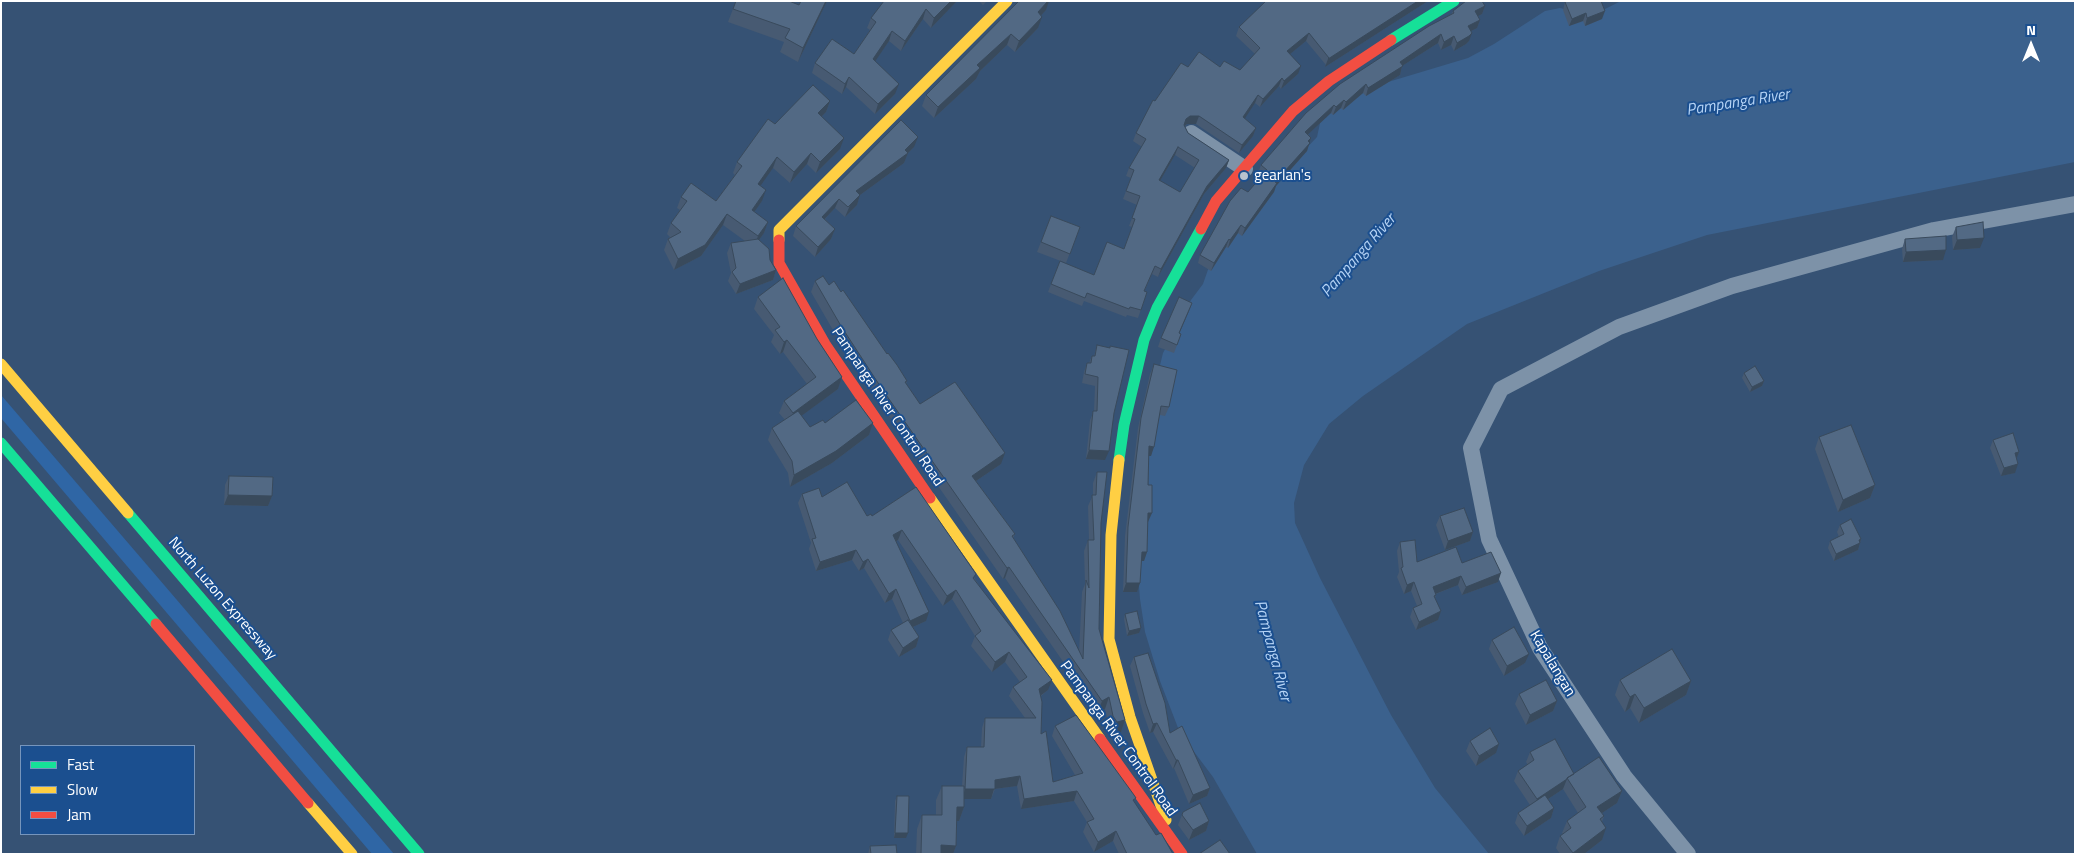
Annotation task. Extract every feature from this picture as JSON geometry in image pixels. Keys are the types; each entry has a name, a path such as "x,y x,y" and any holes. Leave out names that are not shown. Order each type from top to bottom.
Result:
{"main road":[{"name":"Pampanga River Control Road","path":"1007,1 779,230 779,263 825,344 867,408 1182,854"},
{"path":"1172,840 1158,791 1130,717 1110,639 1109,594 1115,490 1124,425 1144,340 1156,308 1216,201 1293,111 1329,81 1454,1"},
{"name":"North Luzon Expressway","path":"1,364 419,854"},
{"path":"1,443 352,854"}],"street":[{"path":"1191,133 1244,169"},
{"name":"Kapalangan","path":"1688,854 1624,776 1540,648 1489,539 1471,448 1501,389 1619,327 1732,286 1934,230 2075,204"}],"shaded area":[{"path":"1,395 394,854 372,854 1,418"}],"water":[{"name":"Pampanga River","path":"1621,1 2075,1 2075,162 1707,235 1599,271 1467,324 1363,396 1329,424 1304,465 1294,503 1295,523 1320,578 1391,715 1435,788 1489,854 1257,854 1213,777 1180,733 1160,681 1145,632 1140,599 1135,536 1153,394 1163,353 1191,300 1203,284 1218,241 1317,137 1322,114 1378,85 1468,58 1494,44 1545,11 1560,8 1591,16"}],"building":[{"path":"736,1 789,1 799,5 801,1 826,1 803,48 785,38 790,29 733,9"},
{"path":"884,1 951,1 934,18 926,9 905,41 892,31 873,59 899,84 878,104 849,77 845,84 815,63 832,39 854,54 876,22 871,18"},
{"path":"1019,1 1048,1 1038,12 1042,17 1019,41 1011,34 977,65 980,68 938,107 926,95"},
{"path":"1266,1 1418,1 1328,59 1309,33 1287,51 1301,66 1284,81 1282,78 1263,99 1258,95 1243,117 1256,128 1242,145 1199,116 1190,116 1186,119 1184,125 1188,133 1229,160 1207,186 1161,269 1155,266 1144,291 1147,292 1141,310 1130,307 1129,309 1087,293 1085,298 1051,284 1060,261 1094,275 1107,242 1124,249 1135,219 1132,218 1140,196 1126,191 1134,170 1129,168 1146,139 1136,133 1153,100 1155,101 1181,63 1188,67 1199,52 1220,67 1224,61 1240,70 1260,48 1239,27","holes":["1178,147 1199,160 1180,192 1159,180"]},
{"path":"1466,1 1482,1 1485,6 1475,11 1480,20 1468,26 1472,33 1469,36 1457,43 1454,36 1444,42 1441,34 1400,62 1403,66 1368,88 1366,84 1346,102 1344,100 1336,107 1334,105 1305,132 1311,138 1308,141 1310,143 1275,182 1277,183 1245,228 1241,225 1229,239 1214,263 1200,255 1230,201 1241,188 1248,192 1267,170 1261,165 1306,113 1340,84 1429,26 1454,13 1453,11"},
{"path":"1601,1 1605,11 1587,18 1586,13 1572,19 1565,2"},
{"path":"813,85 830,101 818,113 844,138 820,162 811,153 794,172 777,157 758,184 766,190 752,210 768,222 758,236 727,214 705,245 678,259 668,239 681,232 671,223 687,201 681,197 691,183 716,201 742,166 737,162 768,119 775,124"},
{"path":"901,120 918,137 905,150 908,153 856,191 860,195 848,207 839,199 822,217 835,229 818,247 796,226"},
{"path":"1051,216 1080,227 1070,254 1041,242"},
{"path":"1983,222 1984,238 1957,240 1956,227"},
{"path":"1946,236 1946,250 1906,252 1905,239"},
{"path":"758,239 769,249 770,260 776,270 740,284 732,272 736,268 731,243"},
{"path":"823,276 829,285 834,281 841,292 843,290 887,354 897,365 907,381 905,382 920,404 955,382 1005,453 972,476 1015,534 1012,536 1060,611 1083,659 1086,580 1089,588 1088,540 1094,540 1092,495 1096,495 1097,472 1107,472 1101,523 1099,629 1125,720 1117,722 1113,716 1109,697 1102,701 882,389 841,326 815,281"},
{"path":"783,278 817,339 842,377 793,413 784,401 816,377 787,340 784,342 775,330 780,327 758,297"},
{"path":"1179,297 1192,303 1179,333 1181,334 1177,345 1161,338"},
{"path":"1097,345 1129,350 1114,413 1109,451 1089,450 1093,411 1097,411 1098,377 1085,374 1087,363 1091,363 1092,356 1095,356"},
{"path":"1154,364 1177,370 1169,407 1161,406 1154,447 1149,446 1148,485 1152,485 1152,513 1148,513 1147,552 1142,552 1140,583 1126,583 1128,527 1141,418"},
{"path":"1755,366 1764,381 1752,387 1744,373"},
{"path":"856,400 873,423 836,451 794,475 792,461 772,428 798,411 810,427 823,420 825,423"},
{"path":"1851,425 1875,485 1843,500 1819,437"},
{"path":"2013,433 2019,452 2015,453 2018,464 2004,468 1993,440"},
{"path":"229,476 273,477 272,496 228,495"},
{"path":"847,482 867,516 871,514 872,516 916,487 976,574 973,578 1052,680 1039,689 1042,702 1041,734 1046,731 1053,782 1083,773 1055,726 1076,715 1136,798 1133,800 1156,835 1161,833 1173,854 1127,854 1116,831 1098,842 1087,822 1094,819 1077,791 1024,799 1020,776 995,780 995,789 965,789 967,747 984,747 985,718 1036,718 1013,687 1027,677 1009,652 995,662 975,636 981,631 956,590 947,596 902,530 893,535 929,612 910,621 896,589 889,594 868,559 863,562 856,550 820,562 812,539 816,538 802,494 819,488 822,497"},
{"path":"1464,508 1473,532 1448,541 1440,516"},
{"path":"1851,519 1861,539 1859,540 1860,543 1836,554 1830,541 1844,534 1840,525"},
{"path":"1415,540 1417,562 1456,547 1462,563 1491,552 1501,573 1466,587 1461,576 1433,587 1436,595 1434,596 1441,611 1419,622 1413,608 1422,604 1414,582 1407,585 1401,568 1403,567 1400,542"},
{"path":"1137,611 1141,628 1129,631 1125,614"},
{"path":"908,620 919,637 903,648 891,630"},
{"path":"1514,627 1529,654 1507,666 1492,640"},
{"path":"1672,649 1691,681 1644,708 1635,694 1630,697 1620,680"},
{"path":"1148,653 1165,703 1170,733 1182,726 1210,788 1193,795 1178,760 1176,760 1157,723 1153,724 1146,704 1134,657"},
{"path":"1546,680 1557,701 1530,715 1519,694"},
{"path":"1490,728 1499,744 1479,756 1470,741"},
{"path":"1555,739 1574,774 1537,799 1518,771 1534,760 1530,752"},
{"path":"1599,757 1622,791 1597,807 1604,816 1600,819 1606,828 1573,853 1560,836 1571,828 1567,821 1586,807 1567,778"},
{"path":"942,786 964,786 964,807 957,807 956,846 941,845 941,854 921,854 922,815 942,815"},
{"path":"1545,795 1554,808 1527,826 1518,813"},
{"path":"897,796 909,796 908,833 895,833"},
{"path":"1200,803 1209,821 1193,830 1182,815 1183,812"},
{"path":"1220,840 1230,854 1199,854"},
{"path":"896,845 897,854 871,854 870,846"}],"traffic: fast":[{"path":"1391,40 1454,1"},
{"path":"1119,460 1124,425 1144,340 1157,308 1201,229"},
{"path":"1,443 156,624"},
{"path":"128,513 419,854"}],"traffic: slow":[{"path":"779,240 779,230 1007,1"},
{"path":"1,364 128,513"},
{"path":"1119,460 1111,535 1109,639 1130,717 1166,820"},
{"path":"930,498 1100,739"},
{"path":"308,803 352,854"}],"traffic: jam":[{"path":"1201,229 1216,201 1293,111 1329,81 1391,40"},
{"path":"779,240 779,263 825,344 930,498"},
{"path":"156,624 308,803"},
{"path":"1100,739 1182,854"}],"place":[{"name":"gearlan's","path":"1244,176"}]}
